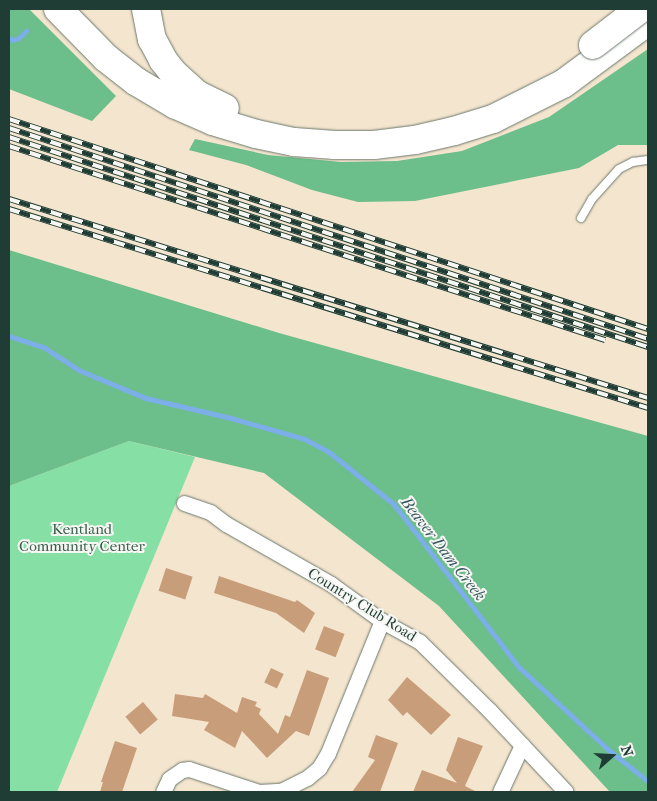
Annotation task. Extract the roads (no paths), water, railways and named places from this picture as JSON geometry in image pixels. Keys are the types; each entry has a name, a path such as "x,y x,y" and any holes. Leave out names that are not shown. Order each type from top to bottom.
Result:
{"highway":[{"path":"58,9 106,58 157,95 194,114 236,129 273,138 315,144 355,145 394,143 434,136 473,126 540,97 600,48 640,9"},
{"path":"146,9 152,39 162,60 196,94 226,108 260,118 325,128 389,127 433,119 475,108 548,74 648,22"},
{"path":"631,9 648,16"}],"street":[{"name":"Country Club Road","path":"184,504 210,512 226,524 331,584 382,621 420,642 522,744 566,792"},
{"path":"163,792 169,780 182,770 189,769 259,792 281,791 307,778 319,768 328,753 382,621"},
{"path":"500,792 522,744"}],"lane":[{"path":"581,218 592,199 619,169 633,162 648,160"}],"waterway":[{"path":"9,38 13,40 19,38 26,31"},
{"name":"Beaver Dam Creek","path":"9,336 45,348 79,370 146,398 231,418 305,439 328,451 394,504 519,667 609,750 648,781"}],"railway":[{"path":"9,119 648,329"},
{"path":"9,128 648,339"},
{"path":"9,137 648,347"},
{"path":"9,146 605,340"},
{"path":"9,199 648,398"},
{"path":"9,209 648,408"}],"park label":[{"name":"Kentland Community Center","path":"82,538"}]}
